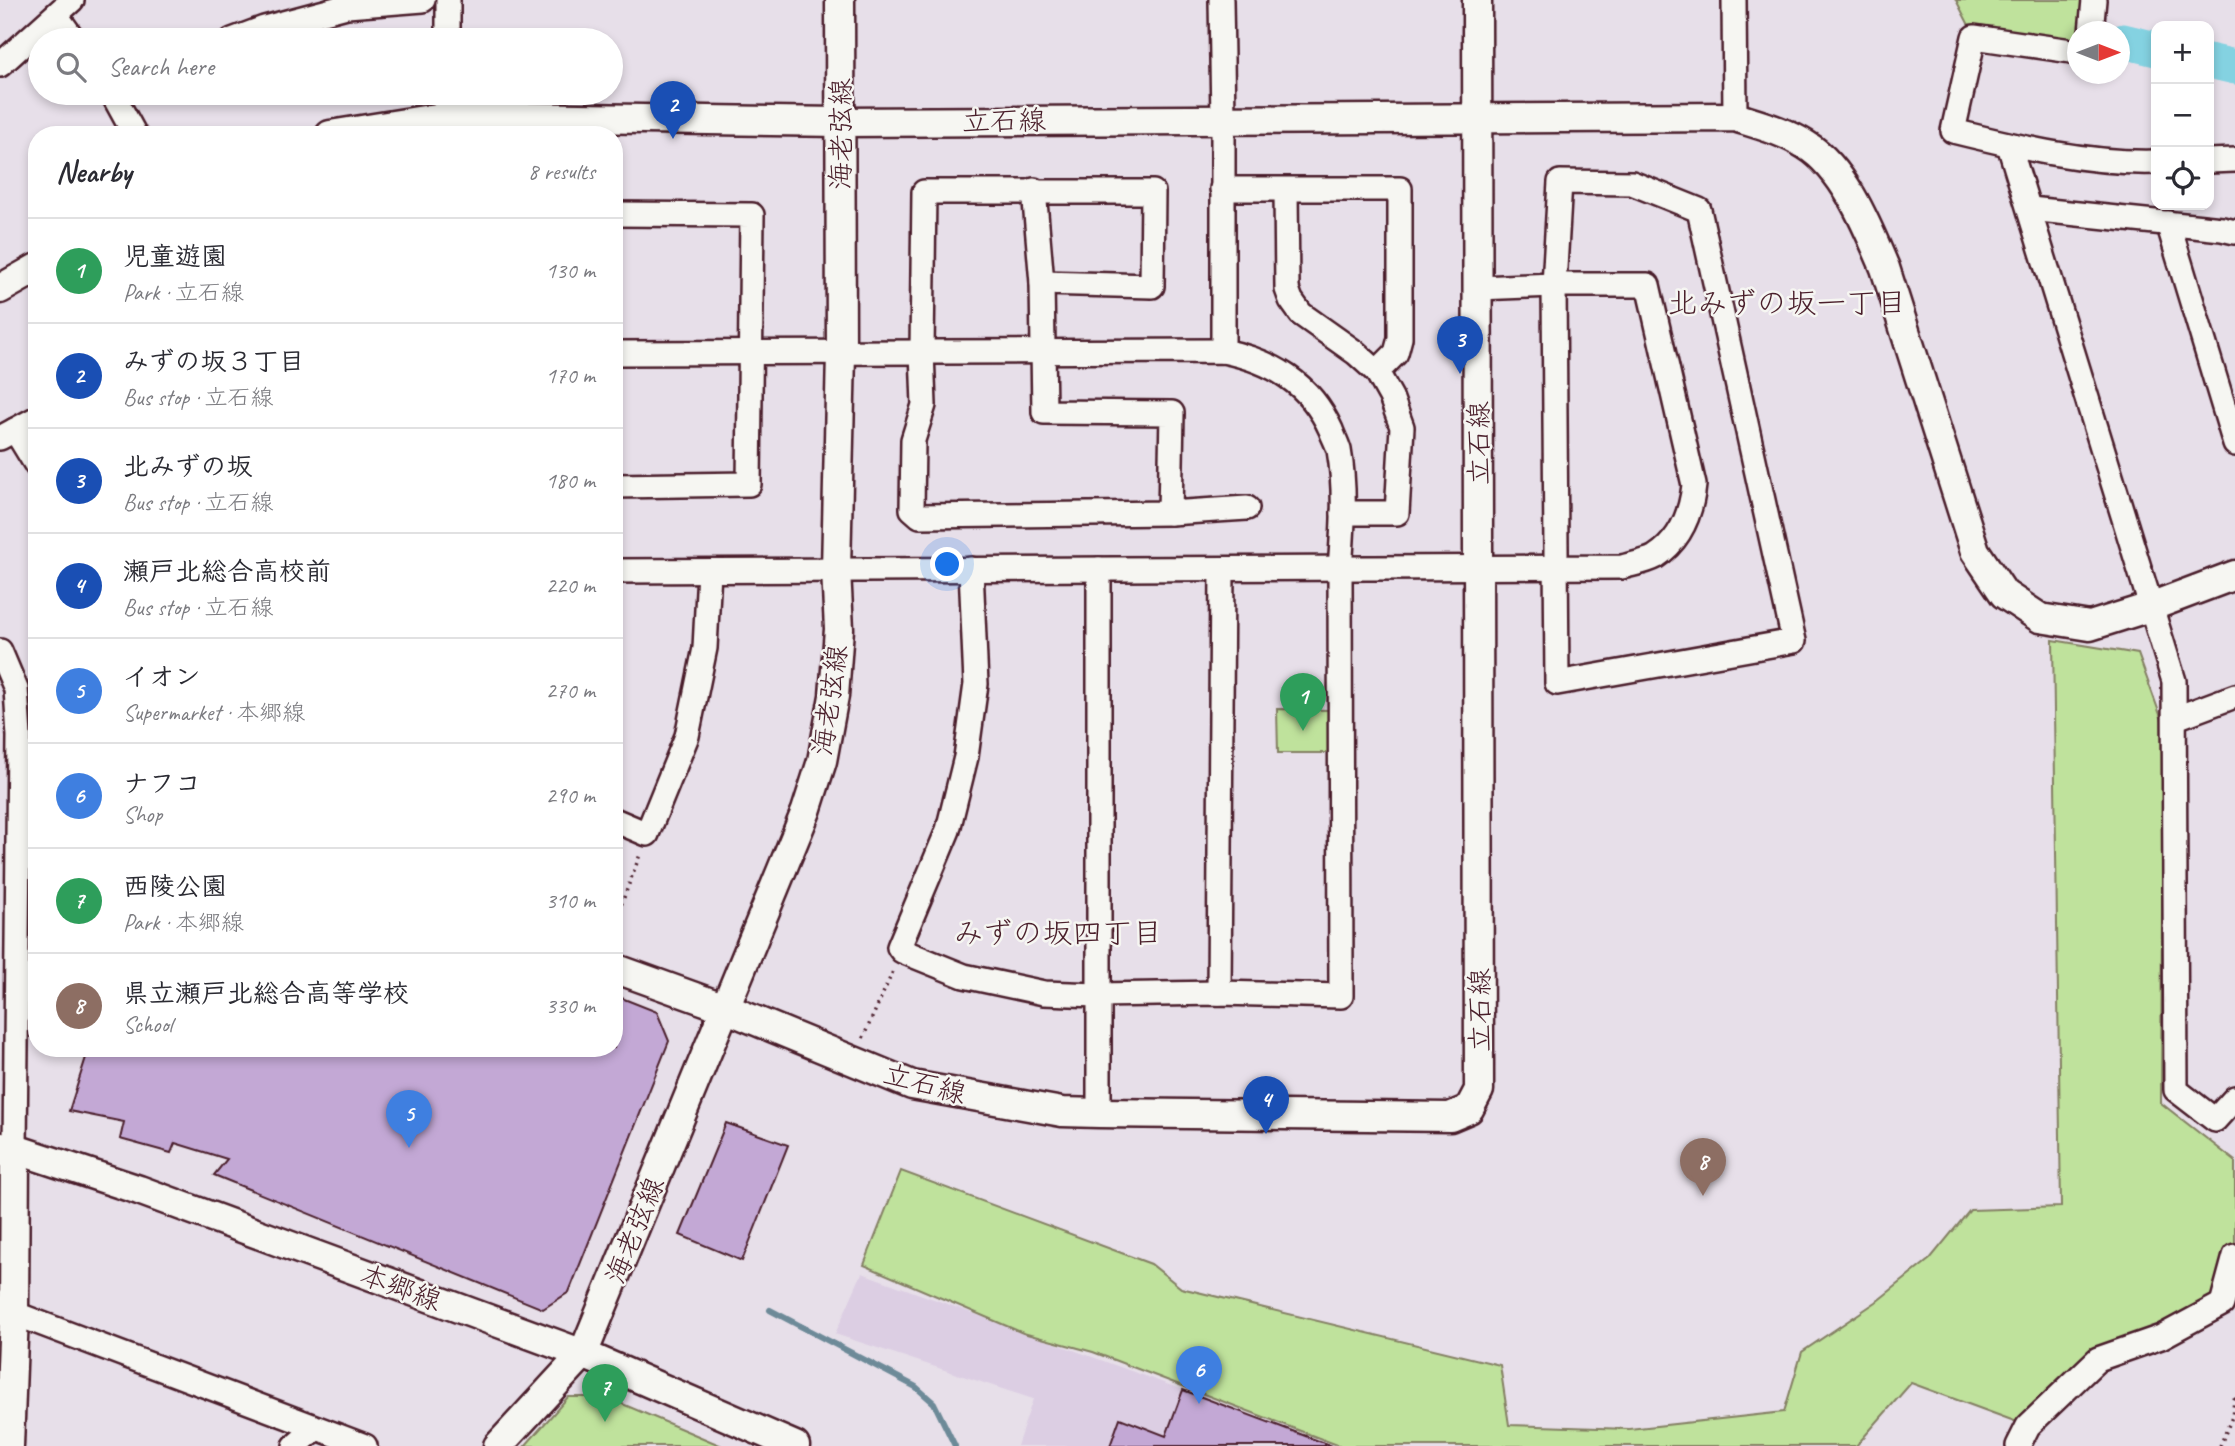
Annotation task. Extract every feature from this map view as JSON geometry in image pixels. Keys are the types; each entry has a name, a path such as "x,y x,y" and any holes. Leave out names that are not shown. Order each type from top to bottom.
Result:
{"street":[{"path":"264,28 329,5 423,0"},
{"path":"447,0 448,28"},
{"name":"海老弦線","path":"583,1354 806,811 822,761 834,696 839,629 836,570 841,353 840,0"},
{"path":"1220,0 1223,351"},
{"path":"1477,0 1476,117 1735,117 1780,131 1809,146 1837,174 1867,224 1885,268 1975,551 2004,594 2040,618 2090,626 2235,575"},
{"path":"1734,0 1735,117"},
{"path":"2092,21 2094,0"},
{"path":"42,28 64,8 70,28"},
{"path":"2067,51 1974,37 1953,131 2009,145 2124,163 2151,162"},
{"path":"0,65 28,40"},
{"path":"120,105 130,126"},
{"name":"立石線","path":"384,126 449,115 840,122 1476,117 1479,1090 1475,1101 1465,1111 1450,1117 1099,1113 1051,1110 912,1085 725,1009 623,971"},
{"path":"2009,145 2174,681 2176,1090 2215,1120 2235,1098"},
{"path":"2214,161 2235,160"},
{"path":"1560,182 1632,183 1699,210 1794,641 1557,683 1558,568 1554,285 1560,182"},
{"path":"1222,189 1400,189 1401,338 1396,353 1377,372"},
{"path":"1034,190 1042,283 1044,412 1049,421 1172,413 1170,513"},
{"path":"1286,191 1287,289 1291,300 1301,314 1356,353 1377,372 1391,397 1402,427 1398,513 1343,513"},
{"path":"1042,283 1152,286 1153,192 924,192 924,405 913,440 912,509 920,516 1170,513 1247,509"},
{"path":"2030,209 2235,232"},
{"path":"623,214 752,215 749,484 623,486"},
{"path":"2168,223 2235,444"},
{"path":"0,289 28,273"},
{"path":"623,571 1558,568 1622,567 1654,557 1677,537 1692,510 1695,485 1648,285 1478,288"},
{"path":"623,353 1223,351 1252,357 1284,374 1314,400 1339,448 1343,513 1340,569 1341,996 1219,993 1097,996 1044,993 964,976 902,951 900,947 948,830 966,757 976,684 971,569"},
{"path":"28,423 8,434 28,456"},
{"path":"1099,569 1099,1113"},
{"path":"1219,993 1223,569"},
{"path":"623,824 647,834 687,736 705,648 709,571"},
{"path":"0,651 16,689 28,736 28,857 9,982 5,1409 9,1446"},
{"path":"2176,718 2235,696"},
{"name":"本郷線","path":"8,1148 139,1190 583,1354 795,1446"},
{"path":"2040,1446 2023,1436 2098,1359 2161,1337 2222,1304 2235,1256"},
{"path":"7,1310 365,1446"},
{"path":"498,1446 583,1354"},
{"path":"295,1446 316,1428"}],"path":[{"path":"623,899 647,834"},
{"path":"853,1062 902,951"},
{"path":"2220,1446 2232,1417 2235,1393"}],"shaded area":[{"path":"862,1273 1332,1446 1017,1446 1033,1399 835,1334"}],"green space":[{"path":"1956,0 2090,0 2087,21 2067,21 2067,46 1973,33"},
{"path":"2053,640 2138,654 2163,723 2161,1103 2235,1161 2235,1256 2222,1304 2098,1359 2028,1426 1911,1383 1856,1446 1340,1446 1093,1352 1023,1333 864,1265 901,1171 1151,1264 1181,1288 1500,1365 1509,1425 1629,1429 1784,1412 1802,1352 1876,1302 1930,1259 1970,1210 2061,1207"},
{"path":"1277,709 1330,710 1330,753 1278,753"},
{"path":"568,1397 606,1397 722,1446 525,1446"}],"building":[{"path":"623,999 657,1012 669,1041 569,1292 543,1309 214,1175 227,1159 175,1143 171,1153 120,1139 124,1122 69,1111 86,1057 623,1057"},
{"path":"726,1123 788,1145 742,1261 680,1235"},
{"path":"1183,1390 1332,1446 1110,1446 1120,1418 1166,1436"}],"waterway":[{"path":"2130,43 2151,48"},
{"path":"2214,62 2235,67"},
{"path":"770,1310 916,1387 934,1403 955,1446"}],"place":[{"name":"みずの坂３丁目","path":"673,139"},
{"name":"北みずの坂","path":"1460,374"},
{"name":"児童遊園","path":"1303,731"},
{"name":"瀬戸北総合高校前","path":"1266,1134"},
{"name":"イオン","path":"409,1148"},
{"name":"県立瀬戸北総合高等学校","path":"1703,1196"},
{"name":"ナフコ","path":"1199,1404"},
{"name":"西陵公園","path":"605,1422"}],"district":[{"name":"北みずの坂一丁目","path":"1787,303"},
{"name":"みずの坂四丁目","path":"1058,933"}]}
